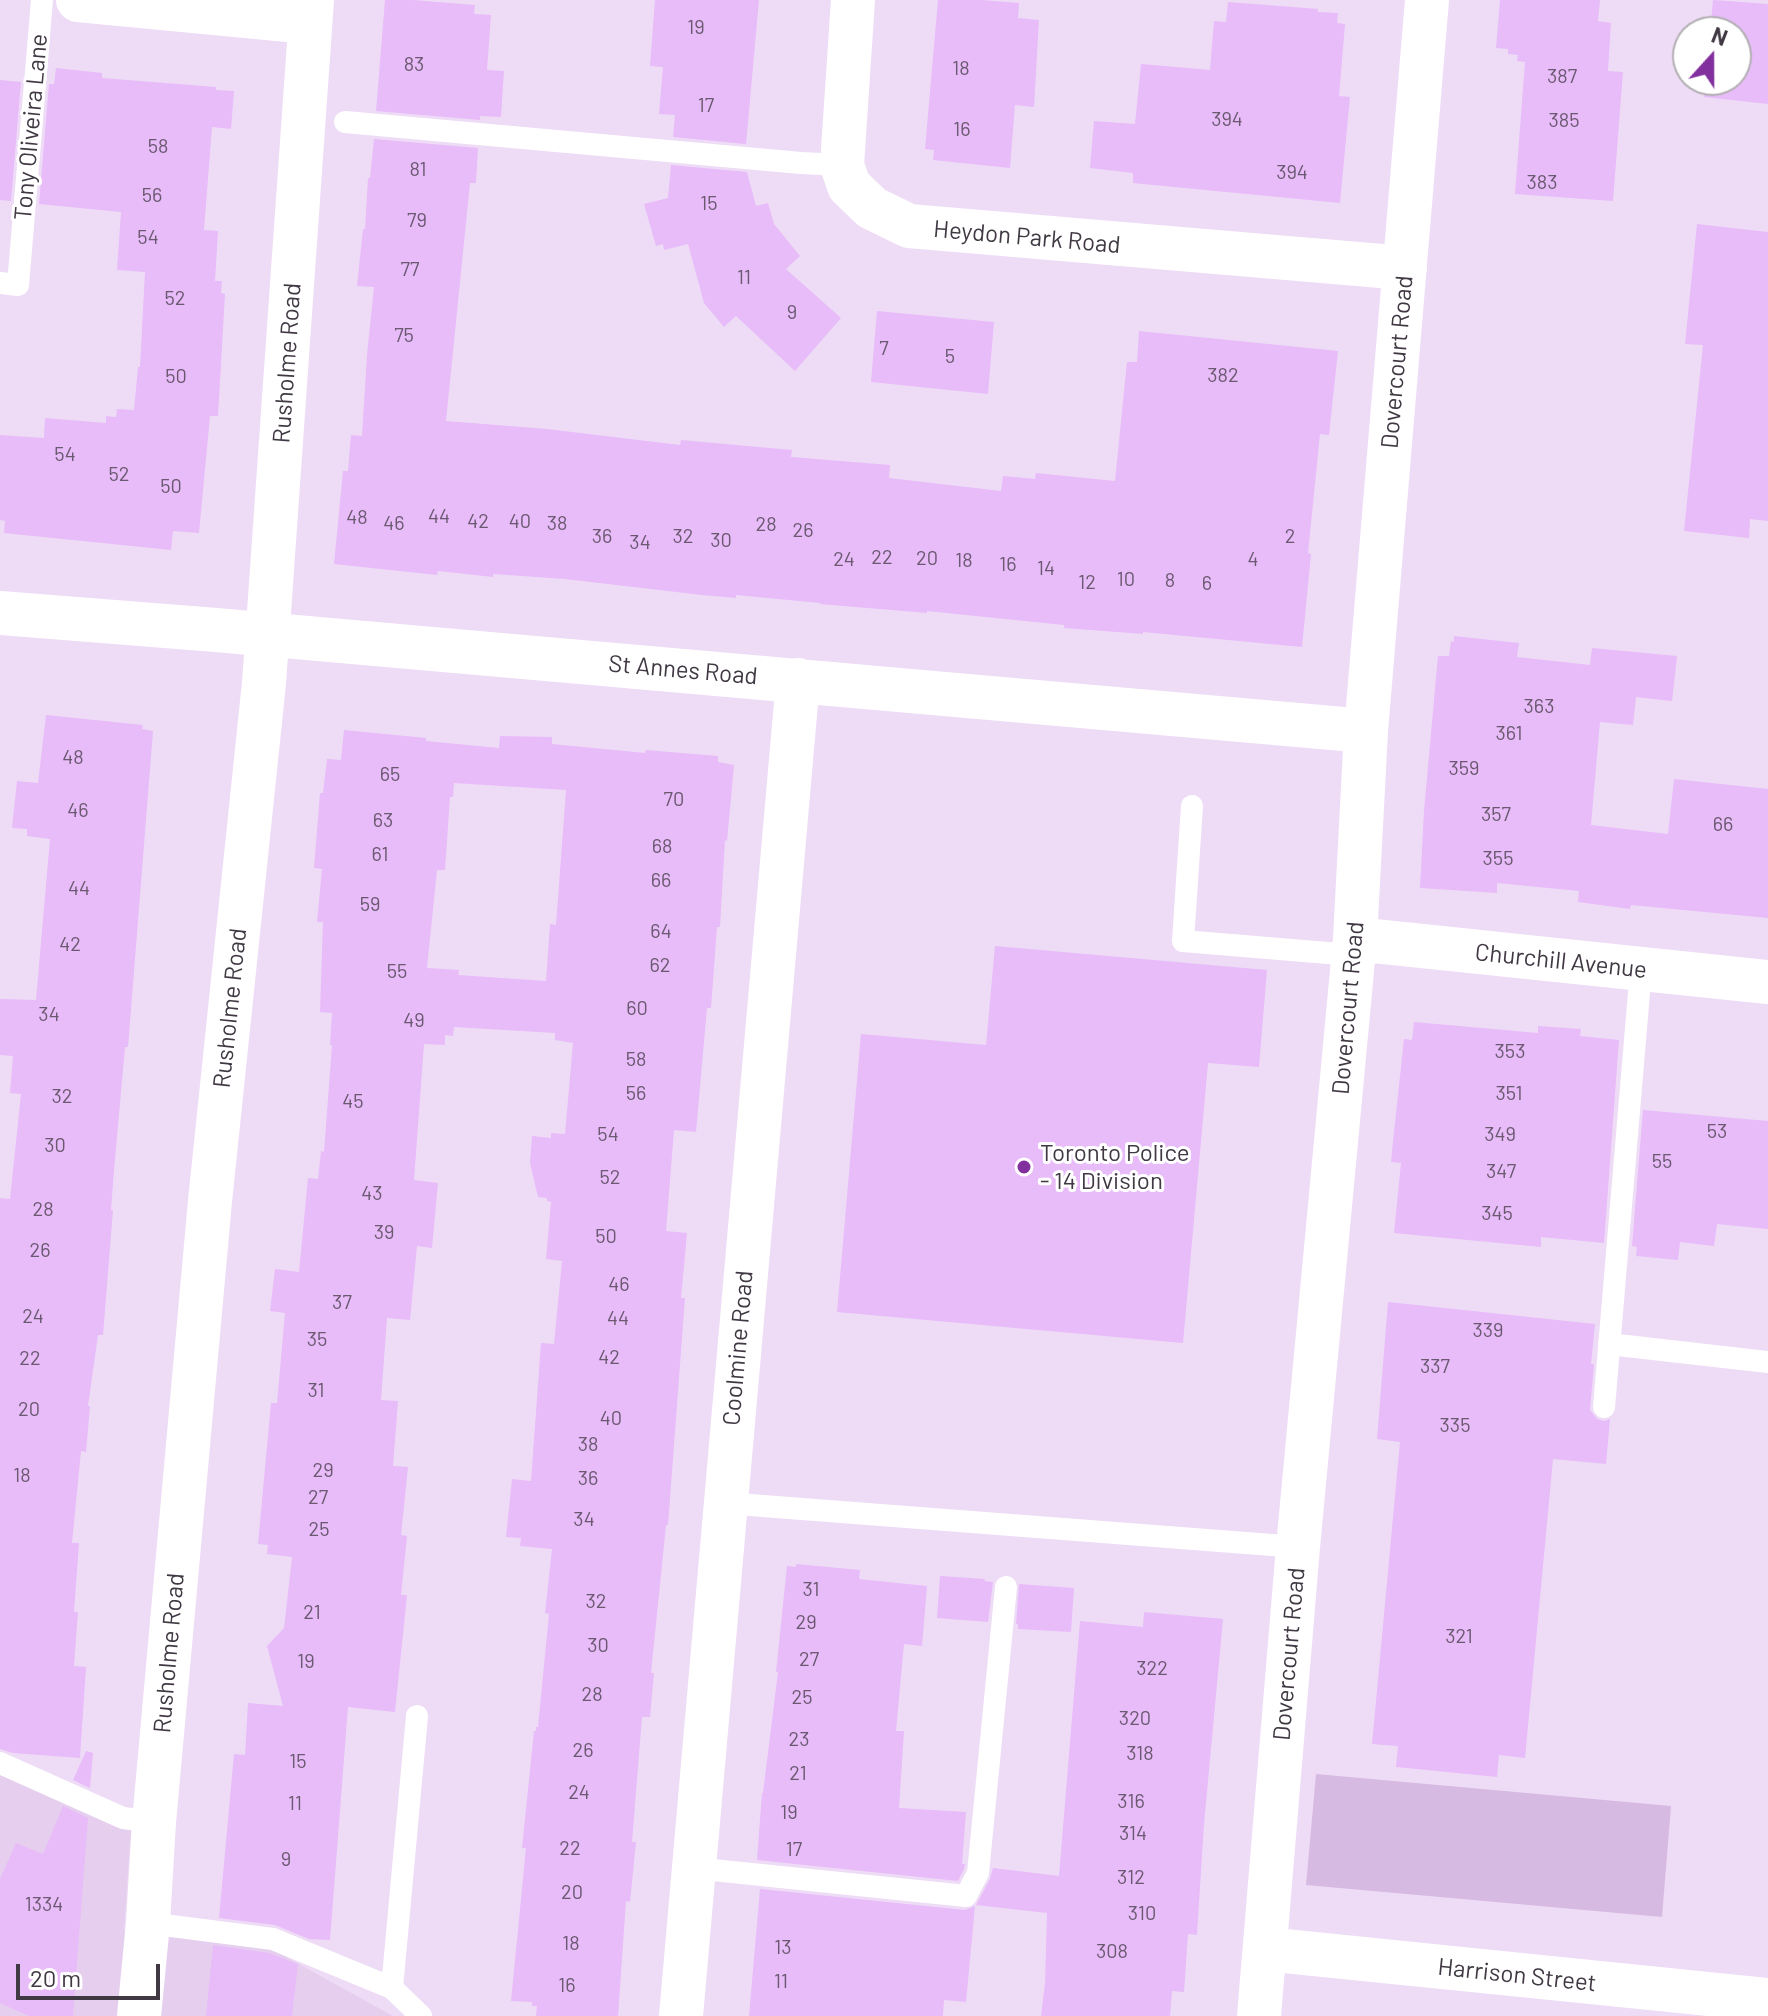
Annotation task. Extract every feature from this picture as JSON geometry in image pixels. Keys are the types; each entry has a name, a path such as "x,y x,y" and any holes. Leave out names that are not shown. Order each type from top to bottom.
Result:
{"street":[{"path":"78,0 310,11"},
{"path":"842,165 853,0"},
{"name":"Dovercourt Road","path":"1259,2016 1298,1547 1354,947 1366,731 1427,0"},
{"name":"Rusholme Road","path":"139,2016 210,1201 267,634 310,11"},
{"name":"Heydon Park Road","path":"842,165 849,186 872,208 909,226 1405,268"},
{"name":"St Annes Road","path":"0,613 1366,731"},
{"name":"Coolmine Road","path":"681,2016 798,680"},
{"name":"Churchill Avenue","path":"1354,947 1768,982"},
{"name":"Harrison Street","path":"1265,1949 1768,2000"}],"lane":[{"name":"Tony Oliveira Lane","path":"0,283 18,285 42,0"},
{"path":"345,122 842,165"},
{"path":"1192,806 1183,941 1354,947"},
{"path":"1604,1407 1641,969"},
{"path":"1609,1344 1768,1362"},
{"path":"724,1503 1298,1547"},
{"path":"693,1868 966,1896 978,1873 1006,1587"},
{"path":"392,1988 417,1716"},
{"path":"0,1763 123,1818 154,1822"},
{"path":"148,1923 273,1939 392,1988 421,2016"}],"shaded area":[{"path":"0,1768 131,1829 124,1931 272,1949 393,2016 0,2016"},
{"path":"1316,1774 1671,1806 1662,1917 1306,1885"}],"building":[{"path":"385,0 475,5 474,14 491,15 487,70 504,71 501,117 480,116 480,120 376,111"},
{"path":"655,0 759,0 746,144 673,137 675,115 659,114 663,67 650,66"},
{"path":"938,0 1019,3 1018,18 1039,20 1034,107 1015,105 1010,168 933,160 934,150 925,149"},
{"path":"1500,0 1600,0 1598,21 1611,23 1608,71 1623,72 1613,201 1515,194 1525,62 1517,61 1518,55 1508,54 1508,49 1496,48"},
{"path":"1713,0 1768,4 1768,104 1704,97 1752,96 1752,16 1712,16"},
{"path":"1228,2 1318,9 1318,12 1338,13 1337,23 1345,24 1339,96 1350,97 1340,203 1133,183 1133,173 1090,168 1094,121 1135,124 1141,64 1210,70 1214,21 1226,22"},
{"path":"56,68 102,73 102,78 234,91 231,129 212,127 204,230 218,231 215,281 222,281 221,293 225,294 218,416 210,416 199,533 173,531 171,550 4,533 5,521 0,520 0,435 44,438 45,418 106,423 106,416 116,417 117,409 134,410 140,367 145,272 117,270 121,212 39,204 49,84 54,84"},
{"path":"0,80 21,82 11,201 0,200"},
{"path":"374,139 478,148 476,183 470,183 446,421 680,445 681,440 792,450 791,457 890,465 889,478 1001,491 1003,476 1035,479 1036,473 1115,481 1127,362 1137,362 1139,331 1338,351 1329,435 1320,434 1302,647 1064,628 1064,625 927,611 736,595 736,598 702,595 565,579 493,574 493,577 438,571 437,575 334,564 343,471 348,471 351,435 362,436 374,287 357,286"},
{"path":"671,165 747,172 756,206 768,203 774,224 800,256 786,269 841,318 795,371 736,316 724,327 704,303 688,244 664,250 663,244 656,246 644,204 668,198"},
{"path":"1697,224 1768,232 1768,521 1750,519 1749,538 1684,531 1703,345 1685,344"},
{"path":"877,311 994,322 988,394 871,382"},
{"path":"1454,636 1519,643 1517,657 1590,665 1592,648 1677,656 1672,701 1636,697 1633,725 1600,722 1591,825 1668,834 1674,779 1768,789 1768,918 1631,905 1630,909 1578,902 1579,891 1497,883 1497,893 1420,888 1438,656 1449,656"},
{"path":"46,715 143,725 142,729 153,731 128,1047 125,1047 114,1170 103,1335 98,1335 88,1406 86,1452 81,1451 72,1543 79,1543 74,1666 86,1667 80,1758 13,1753 0,1749 0,1198 10,1199 21,1094 10,1093 13,1056 0,1055 0,999 36,1000 50,839 27,836 27,829 12,828 17,781 38,783"},
{"path":"344,730 499,748 500,736 552,737 552,744 718,756 718,762 734,765 725,840 720,927 717,927 711,1008 707,1008 696,1132 674,1130 666,1231 687,1233 681,1298 685,1298 668,1525 651,1673 654,1673 650,1717 642,1717 632,1842 636,1842 630,1902 626,1901 618,2016 536,2016 537,2006 532,2006 532,2002 511,2001 526,1848 522,1848 549,1614 545,1613 552,1549 520,1546 521,1538 506,1537 512,1479 531,1481 541,1343 554,1344 562,1261 546,1259 551,1202 538,1197 530,1163 532,1136 551,1138 551,1133 565,1134 573,1043 555,1040 555,1033 454,1027 453,1036 445,1035 445,1045 424,1044 414,1180 438,1183 432,1248 417,1246 410,1320 387,1318 381,1400 398,1401 393,1466 408,1467 401,1535 407,1536 401,1595 407,1595 395,1712 348,1707 330,1940 309,1939 275,1925 219,1918 234,1754 245,1755 248,1703 283,1706 267,1646 284,1628 292,1557 267,1554 268,1545 258,1544 271,1403 277,1403 285,1313 270,1311 275,1269 299,1272 308,1178 318,1179 321,1151 324,1152 332,1013 320,1012 323,922 317,922 322,869 314,868 320,793 323,793 327,759 341,760","holes":["454,783 566,790 556,925 550,924 546,981 458,975 459,970 427,968 437,870 445,870 450,797 453,797"]},
{"name":"Toronto Police - 14 Division","path":"995,946 1267,970 1259,1067 1208,1063 1183,1343 837,1312 861,1034 986,1045"},
{"path":"1414,1022 1538,1033 1538,1026 1581,1029 1580,1036 1619,1040 1604,1243 1541,1237 1541,1247 1394,1233 1401,1163 1391,1162 1404,1039 1412,1040"},
{"path":"1643,1110 1768,1121 1768,1229 1717,1224 1714,1246 1680,1242 1678,1260 1636,1256 1637,1247 1632,1246"},
{"path":"1388,1302 1595,1324 1590,1410 1597,1419 1610,1419 1606,1464 1553,1459 1525,1758 1499,1755 1497,1777 1396,1767 1398,1746 1372,1744 1400,1442 1377,1439"},
{"path":"796,1564 860,1570 859,1579 927,1586 922,1646 904,1644 896,1731 904,1731 899,1808 966,1812 962,1864 965,1864 958,1881 757,1860 787,1566 796,1567"},
{"path":"940,1576 993,1582 988,1622 937,1618"},
{"path":"1019,1584 1074,1588 1071,1632 1018,1629"},
{"path":"1144,1612 1223,1619 1197,1935 1188,1934 1184,1992 1172,1991 1170,2016 1041,2016 1047,1913 976,1905 993,1868 1059,1876 1080,1621 1143,1627"},
{"path":"86,1751 93,1753 90,1788 73,1780"},
{"path":"63,1806 88,1818 73,2016 29,2016 0,2003 0,1879 16,1843 43,1854"},
{"path":"760,1889 965,1910 975,1906 966,2002 944,2000 943,2016 749,2016"},
{"path":"213,1945 269,1953 298,1964 292,2016 206,2016"}],"place":[{"name":"Toronto Police - 14 Division","path":"1024,1167"}]}
